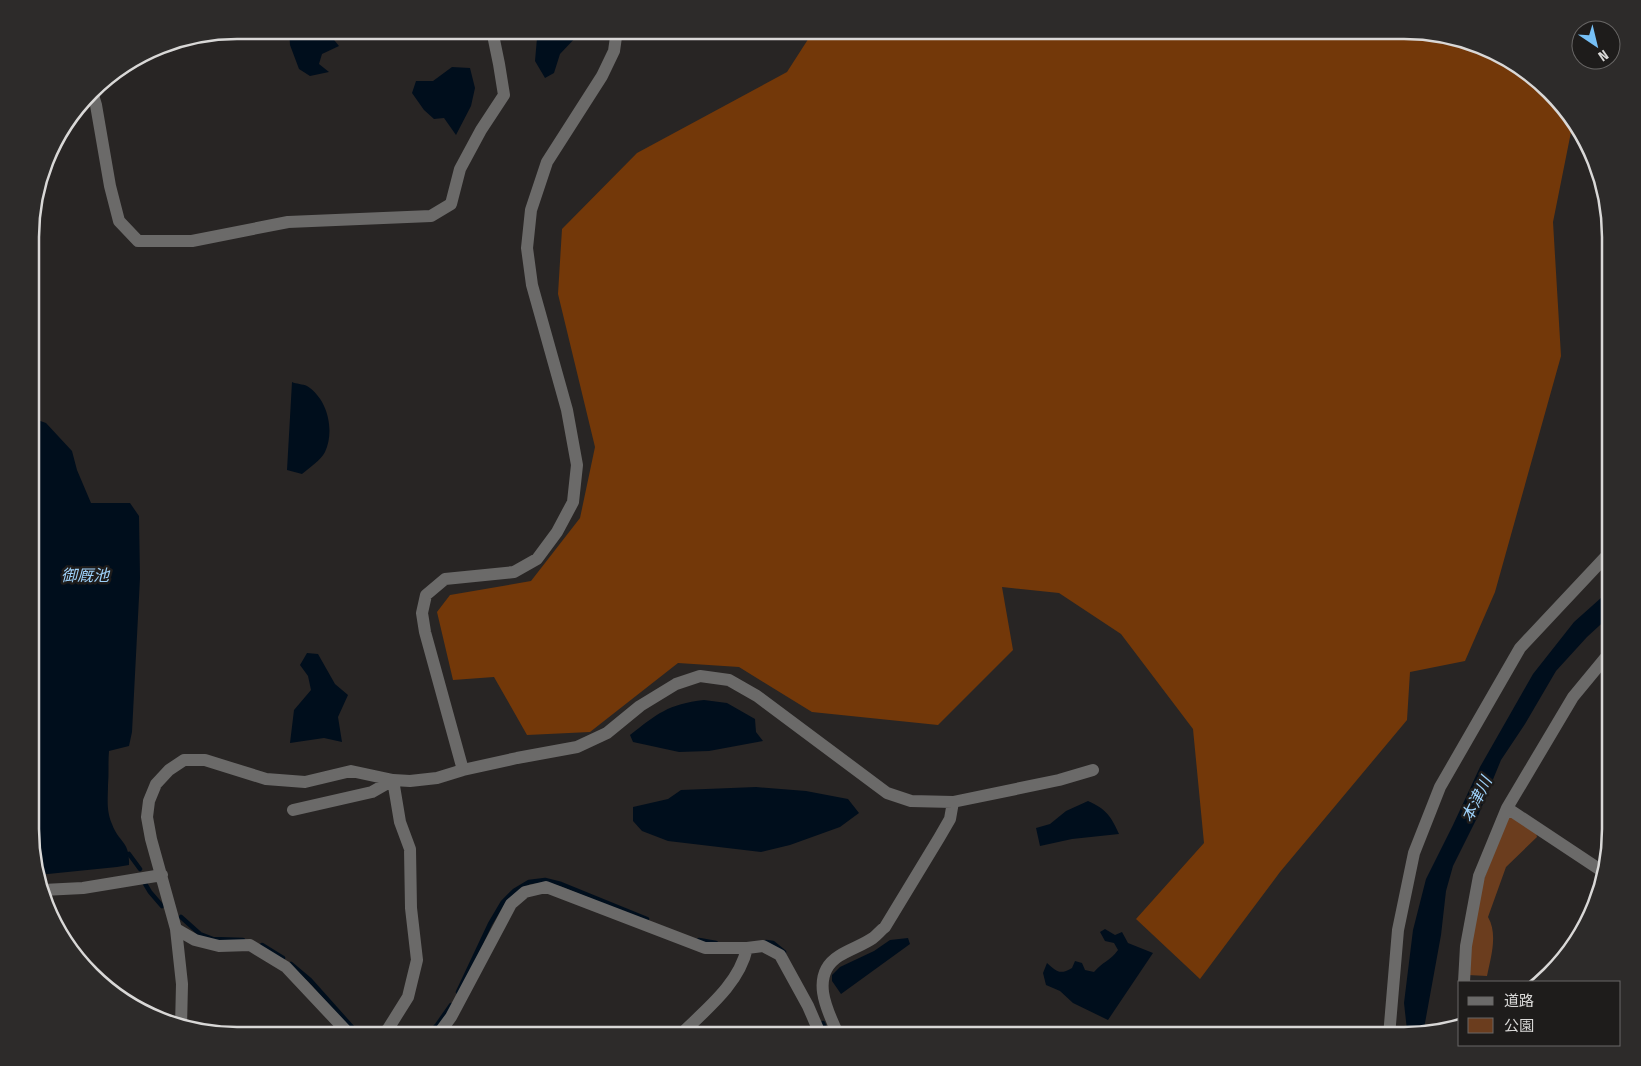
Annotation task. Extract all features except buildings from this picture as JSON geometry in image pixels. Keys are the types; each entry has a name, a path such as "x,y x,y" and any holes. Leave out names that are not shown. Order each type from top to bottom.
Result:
{"street":[{"path":"94,100 110,186 119,220 138,241 192,241 288,222 431,216 451,204 460,169 480,130 504,96 500,64 494,39"},
{"path":"463,770 425,632 422,613 426,596 444,579 514,572 537,559 557,532 573,502 577,465 567,410 532,285 527,248 531,210 547,162 602,76 614,51 616,39"},
{"path":"1390,1027 1398,930 1410,872 1414,853 1440,787 1520,648 1602,561"},
{"path":"1464,981 1466,946 1479,876 1507,808 1572,697 1602,662"},
{"path":"181,1020 182,984 176,929 151,839 147,817 149,802 156,784 169,770 184,760 205,760 266,780 305,782 351,771 393,780 410,781 437,778 517,758 577,747 607,733 640,706 676,684 700,676 729,680 757,696 887,793 911,801 954,802 1059,780 1093,770"},
{"path":"293,810 372,792 393,780"},
{"path":"389,1027 408,997 417,960 411,908 410,849 400,822 393,780"},
{"path":"835,1027 828,1013 822,986 825,969 837,956 873,938 885,927 950,819 954,802"},
{"path":"1507,808 1598,868"},
{"path":"48,890 82,888 162,875"},
{"path":"444,1027 451,1017 511,904 525,892 546,887 706,948 763,946 780,955 808,1006 817,1027"},
{"path":"176,929 195,940 219,946 250,945 286,967 343,1027"},
{"path":"688,1027 719,997 744,961 747,948"}],"green space":[{"path":"1509,814 1536,833 1537,837 1506,867 1488,917 1493,931 1493,938 1487,976 1468,975 1477,897"}],"shaded area":[{"path":"808,39 1417,39 1456,45 1503,65 1535,88 1553,106 1571,131 1553,222 1561,356 1495,592 1465,661 1410,672 1407,720 1280,872 1200,979 1136,919 1204,843 1193,729 1121,634 1059,593 1002,587 1013,650 938,725 812,712 739,667 678,663 590,732 527,735 494,677 453,680 437,612 450,595 531,581 580,518 595,447 558,294 562,229 637,153 787,72"}],"water":[{"path":"290,39 333,39 339,46 322,54 319,64 329,72 310,76 299,69"},
{"path":"537,39 574,39 560,54 554,73 545,78 535,61"},
{"path":"452,67 470,68 475,88 471,106 456,135 444,118 434,119 424,110 412,93 416,81 433,81"},
{"path":"292,382 307,386 314,392 325,407 329,425 328,444 325,452 318,461 302,474 287,470"},
{"name":"御厩池","path":"39,420 46,423 72,451 77,470 91,503 130,503 139,516 140,578 132,732 129,746 109,751 109,814 115,830 126,846 129,857 129,865 44,874 40,855"},
{"name":"本津川","path":"1602,597 1602,623 1556,671 1501,760 1478,816 1453,866 1446,891 1441,935 1424,1026 1407,1027 1404,1003 1413,930 1426,879 1480,767 1533,674 1574,622"},
{"path":"307,653 318,654 335,684 348,695 338,717 342,742 324,738 290,743 294,710 311,690 308,676 300,665"},
{"path":"704,700 727,703 755,719 756,732 763,741 709,751 679,752 633,742 630,735 664,711 681,704"},
{"path":"756,787 806,791 848,799 859,813 840,827 790,845 761,852 668,841 642,831 633,821 633,807 668,799 681,790"},
{"path":"1088,801 1107,814 1119,834 1072,839 1040,846 1036,828 1050,824 1066,811"},
{"path":"1105,929 1115,935 1122,932 1128,943 1153,953 1108,1020 1073,1003 1060,991 1046,985 1043,973 1047,963 1061,972 1072,968 1075,961 1082,963 1085,970 1094,972 1118,950 1114,943 1105,941 1100,932"},
{"path":"908,938 910,944 841,994 832,981 832,975 840,967 874,951 890,940"}],"waterway":[{"path":"129,854 140,869"},
{"path":"458,992 490,924 503,902 514,891 529,882 545,880 561,884 647,919"},
{"path":"144,882 162,906"},
{"path":"181,917 200,934 213,939 243,940"},
{"path":"699,940 716,943"},
{"path":"766,942 773,943 784,952"},
{"path":"262,945 283,958"},
{"path":"291,964 310,980 352,1027"},
{"path":"435,1027 451,1005"},
{"path":"823,1023 825,1027"}]}
